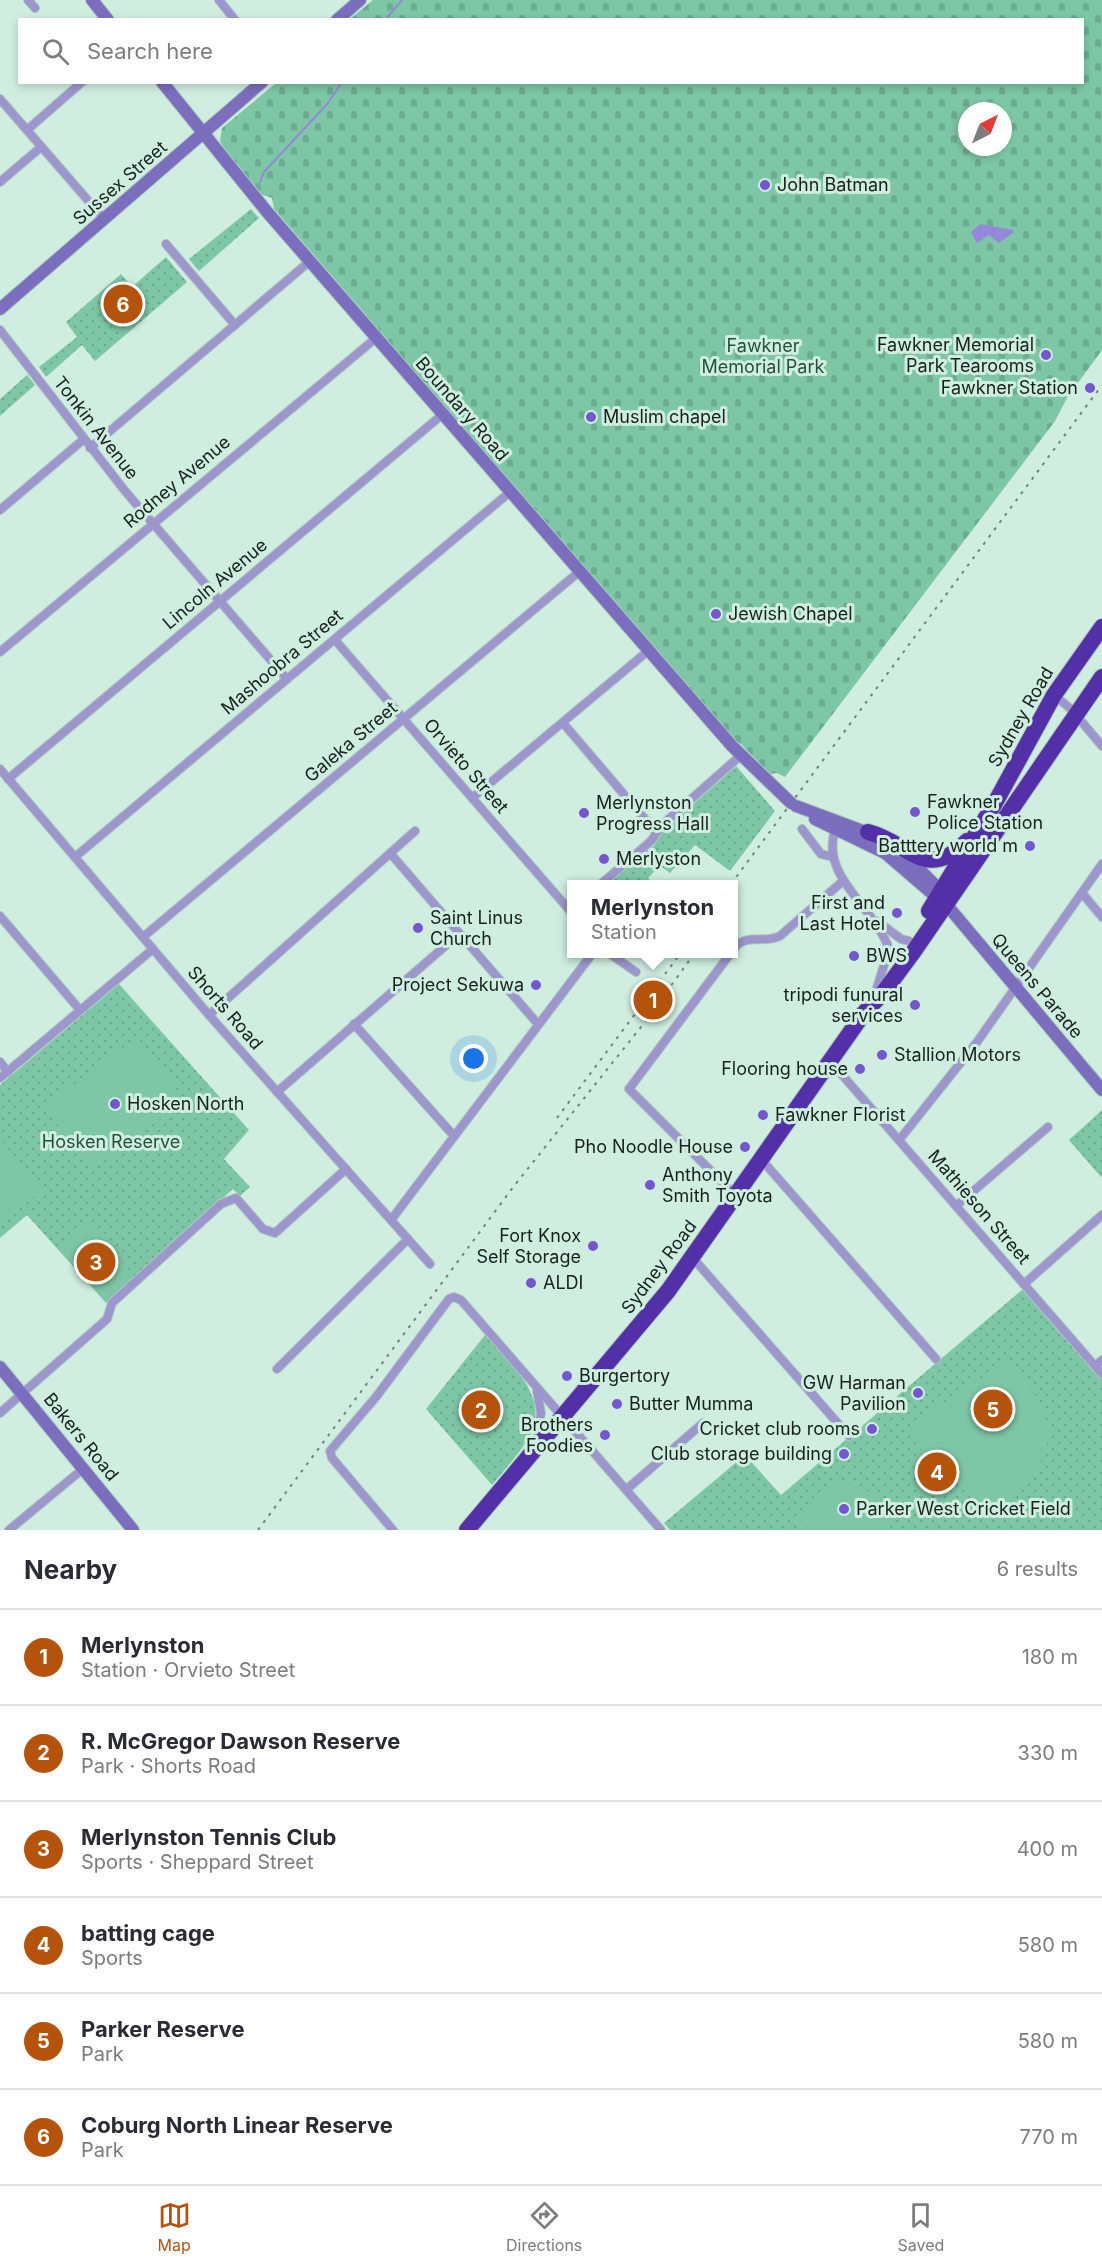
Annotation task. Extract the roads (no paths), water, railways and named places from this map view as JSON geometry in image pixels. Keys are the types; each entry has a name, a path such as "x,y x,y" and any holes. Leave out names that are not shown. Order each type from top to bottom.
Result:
{"highway":[{"name":"Sydney Road","path":"864,1013 883,993 941,898 1054,695 1102,627"},
{"name":"Sydney Road","path":"467,1530 664,1298 864,1013 877,988 909,941 1102,677"},
{"path":"868,832 881,835 918,857 932,862 952,855 982,826"}],"main road":[{"path":"92,0 106,18"},
{"path":"339,18 351,3"},
{"name":"Boundary Road","path":"164,84 376,338 740,756 794,804 840,826 896,861 941,898"},
{"name":"Sussex Street","path":"2,304 105,220 260,84"},
{"name":"Boundary Road","path":"840,826 868,832 901,851 941,898"},
{"name":"Queens Parade","path":"941,898 1102,1090"},
{"name":"Bakers Road","path":"0,1367 133,1530"}],"street":[{"path":"28,0 35,8"},
{"path":"219,0 233,18"},
{"path":"27,130 80,84"},
{"path":"0,99 105,220"},
{"path":"0,182 41,147"},
{"path":"166,244 235,325"},
{"path":"90,448 310,261"},
{"name":"Tonkin Avenue","path":"0,330 90,448 287,679"},
{"name":"Rodney Avenue","path":"0,652 376,338"},
{"name":"Lincoln Avenue","path":"8,778 443,414"},
{"path":"0,510 84,439"},
{"name":"Mashoobra Street","path":"75,857 510,492"},
{"name":"Galeka Street","path":"143,937 580,571"},
{"name":"Orvieto Street","path":"335,640 567,905"},
{"path":"472,798 648,651"},
{"path":"1054,695 1076,714 1102,746"},
{"path":"562,723 656,832"},
{"path":"607,880 651,842 656,832 740,756"},
{"name":"Shorts Road","path":"0,770 209,1015 430,1264"},
{"path":"840,826 833,853 843,881 874,919 889,950 877,988"},
{"path":"802,829 823,855 833,853"},
{"path":"209,1015 415,831"},
{"path":"390,853 537,1023"},
{"path":"900,1139 977,1042 1102,864"},
{"path":"738,945 746,939 780,936 843,881"},
{"path":"1082,893 1102,917"},
{"path":"0,916 81,1010"},
{"path":"874,919 901,939 909,941"},
{"path":"277,1092 459,934"},
{"path":"0,1078 153,949"},
{"path":"391,1220 537,1023 589,958"},
{"path":"617,958 636,972"},
{"path":"727,958 629,1089 735,1195"},
{"path":"354,1024 454,1136"},
{"name":"Mathieson Street","path":"830,1061 1024,1284 1099,1363 1102,1374"},
{"path":"0,1062 8,1071"},
{"path":"956,1206 1048,1127"},
{"path":"761,1159 936,1359"},
{"path":"0,1413 107,1319 112,1303 221,1204 236,1198 263,1228 274,1233 346,1169"},
{"path":"1024,1284 1102,1215"},
{"path":"277,1369 408,1239"},
{"path":"692,1257 849,1436"},
{"path":"393,1530 332,1458 330,1451 376,1397 449,1299 454,1297 460,1300 627,1489 659,1529"},
{"path":"538,1389 558,1403 579,1398"},
{"path":"533,1453 541,1423 538,1389"},
{"path":"627,1489 703,1423"},
{"path":"9,1530 84,1468"}],"waterway":[{"path":"387,18 402,0"},
{"path":"260,182 264,172 328,103 341,84"}],"railway":[{"path":"734,880 1102,385"},
{"path":"557,1118 677,958"},
{"path":"258,1530 514,1186 641,1027 691,958"}],"place":[{"name":"John Batman","path":"765,185"},
{"name":"Coburg North Linear Reserve","path":"123,304"},
{"name":"Fawkner Memorial Park Tearooms","path":"1046,355"},
{"name":"Fawkner Station","path":"1090,388"},
{"name":"Muslim chapel","path":"591,417"},
{"name":"Jewish Chapel","path":"716,614"},
{"name":"Fawkner Police Station","path":"915,812"},
{"name":"Merlynston Progress Hall","path":"584,813"},
{"name":"Batttery world m","path":"1030,846"},
{"name":"Merlyston","path":"604,859"},
{"name":"First and Last Hotel","path":"897,913"},
{"name":"Saint Linus Church","path":"418,928"},
{"name":"BWS","path":"854,956"},
{"name":"Project Sekuwa","path":"536,985"},
{"name":"Merlynston","path":"653,1000"},
{"name":"tripodi funural services","path":"915,1005"},
{"name":"Stallion Motors","path":"882,1055"},
{"name":"Flooring house","path":"860,1069"},
{"name":"Hosken North","path":"115,1104"},
{"name":"Fawkner Florist","path":"763,1115"},
{"name":"Pho Noodle House","path":"745,1147"},
{"name":"Anthony Smith Toyota","path":"650,1185"},
{"name":"Fort Knox Self Storage","path":"593,1246"},
{"name":"Merlynston Tennis Club","path":"96,1262"},
{"name":"ALDI","path":"531,1283"},
{"name":"Burgertory","path":"567,1376"},
{"name":"GW Harman Pavilion","path":"918,1393"},
{"name":"Butter Mumma","path":"617,1404"},
{"name":"Parker Reserve","path":"993,1409"},
{"name":"R. McGregor Dawson Reserve","path":"481,1410"},
{"name":"Cricket club rooms","path":"872,1429"},
{"name":"Brothers Foodies","path":"605,1435"},
{"name":"Club storage building","path":"844,1454"},
{"name":"batting cage","path":"937,1472"},
{"name":"Parker West Cricket Field","path":"844,1509"}],"park label":[{"name":"Fawkner Memorial Park","path":"763,356"},
{"name":"Hosken Reserve","path":"111,1142"}]}
